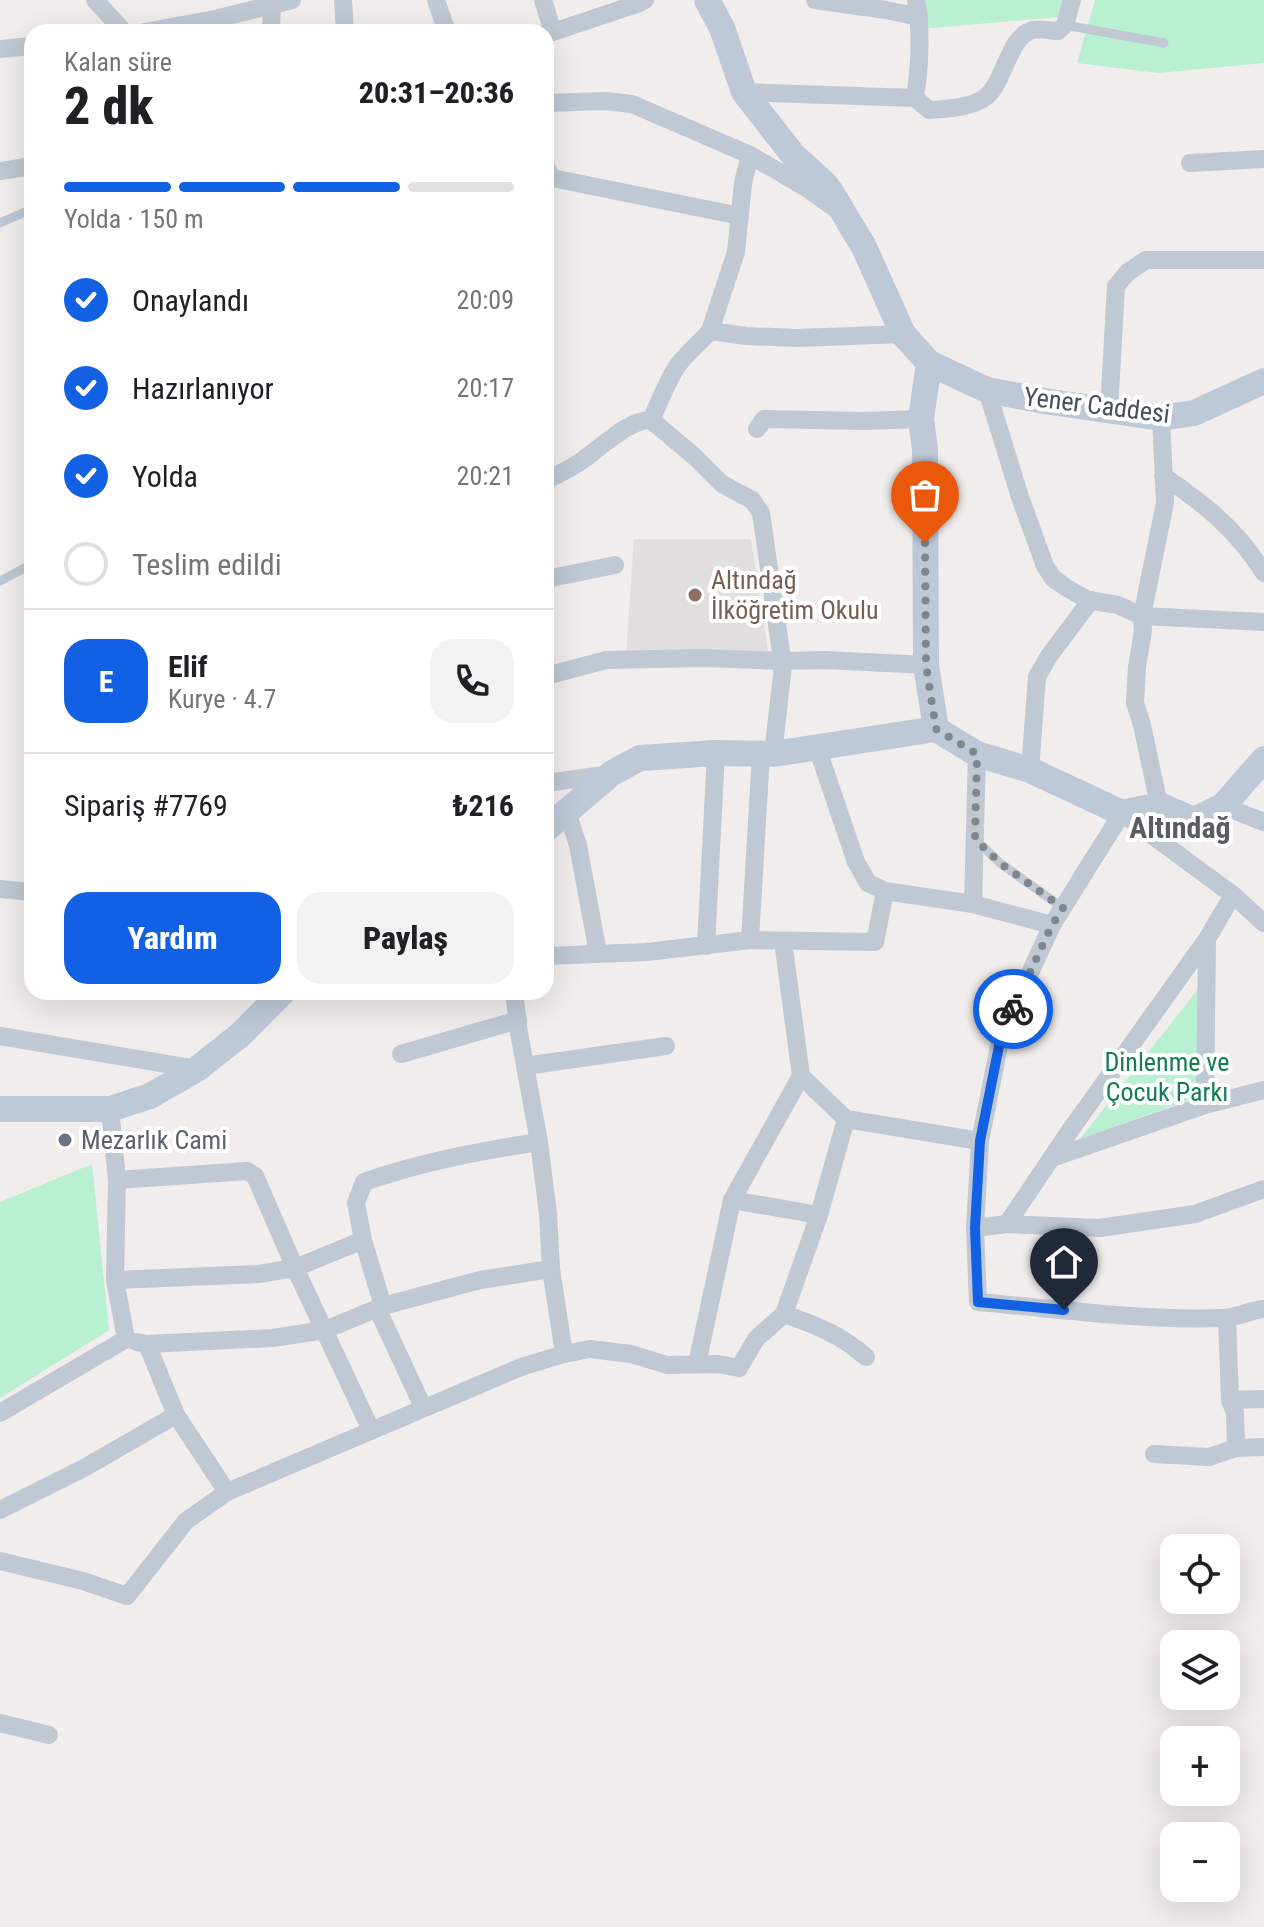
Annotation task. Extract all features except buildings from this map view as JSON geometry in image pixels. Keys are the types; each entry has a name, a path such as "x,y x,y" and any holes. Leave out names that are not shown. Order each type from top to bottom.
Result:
{"street":[{"path":"95,0 117,24"},
{"path":"188,24 292,0"},
{"path":"343,0 344,24"},
{"path":"436,0 444,24"},
{"path":"543,0 548,24"},
{"path":"554,32 645,0"},
{"path":"707,0 722,28 744,92 794,156 825,184 849,218 903,334 929,363 921,419 925,449 926,665 936,729"},
{"path":"815,0 886,10 918,8 920,64 915,98"},
{"path":"744,92 915,98 929,110 956,108 986,98 997,84 1012,50 1025,34 1033,30 1058,31 1065,25 1072,0"},
{"path":"271,24 272,3"},
{"path":"0,49 24,47"},
{"path":"554,103 604,101 632,104 750,155 808,189 849,218"},
{"path":"651,420 675,369 710,331 736,252 743,183 750,155"},
{"path":"1190,163 1264,159"},
{"path":"0,171 24,167"},
{"path":"554,178 740,216"},
{"path":"1109,411 1116,286 1128,272 1146,260 1264,260"},
{"path":"710,331 798,338 903,334"},
{"name":"Yener Caddesi","path":"929,363 987,390 1161,418 1194,413 1264,381"},
{"path":"987,390 1020,497 1045,566 1053,578 1091,600 1118,605 1142,616 1264,622"},
{"path":"1159,805 1135,703 1142,616 1165,503 1161,418"},
{"path":"757,429 764,419 921,419"},
{"path":"554,476 578,463 626,428 643,420 651,420 722,484 752,500 761,513 782,661 767,754 750,940"},
{"path":"1163,476 1230,527 1264,573"},
{"path":"554,577 615,565"},
{"path":"1030,770 1037,677 1091,600"},
{"path":"554,674 606,660 703,658 926,665"},
{"path":"554,823 612,773 640,758 716,753 767,754 936,729 977,754 1030,770 1122,813 1233,895 1264,923"},
{"path":"817,747 856,862 868,883 885,891 973,904 1052,925"},
{"path":"706,946 716,753"},
{"path":"973,904 977,754"},
{"path":"1264,759 1223,806 1194,820 1159,805 1122,813 1052,925 1001,1036 980,1141 975,1228 978,1302 1124,1316 1227,1318 1264,1309"},
{"path":"554,782 612,773"},
{"path":"1223,806 1264,822"},
{"path":"567,812 578,845 598,953"},
{"path":"0,889 24,891"},
{"path":"554,956 647,952 750,940 875,942 885,891"},
{"path":"1007,1224 1207,939 1233,895"},
{"path":"1205,1105 1207,939"},
{"path":"697,1364 732,1200 801,1076 783,941"},
{"path":"0,1109 110,1109 150,1096 197,1069 240,1035 275,1000"},
{"path":"515,1000 539,1142 551,1269 564,1354"},
{"path":"401,1054 518,1020"},
{"path":"0,1036 197,1069"},
{"path":"525,1066 666,1046"},
{"path":"801,1076 846,1119 980,1141"},
{"path":"1052,1158 1205,1105 1264,1090"},
{"path":"110,1109 117,1180 115,1280 126,1339"},
{"path":"0,1561 83,1581 127,1596 186,1521 227,1492 521,1367 590,1349 631,1354 667,1365 718,1364 739,1368 756,1339 784,1314 819,1215 846,1119"},
{"path":"423,1407 380,1307 356,1203 364,1182 403,1168 539,1142"},
{"path":"117,1180 247,1171 255,1176 371,1430"},
{"path":"975,1228 1007,1224 1100,1228 1195,1214 1264,1189"},
{"path":"732,1200 819,1215"},
{"path":"115,1280 259,1274 295,1268 363,1240"},
{"path":"0,1413 126,1339 147,1344 273,1338 325,1330 380,1307 480,1280 551,1269"},
{"path":"784,1314 825,1328 866,1357"},
{"path":"1227,1318 1230,1400 1235,1413 1236,1448"},
{"path":"147,1344 176,1415 227,1492"},
{"path":"1230,1400 1264,1399"},
{"path":"0,1510 84,1468 176,1415"},
{"path":"1154,1454 1209,1457 1236,1448 1264,1447"},
{"path":"0,1723 49,1735"}],"lane":[{"path":"1065,25 1164,43"},
{"path":"0,223 24,212"},
{"path":"0,581 24,568"},
{"path":"975,839 1000,863 1063,908"}],"shaded area":[{"name":"Altındağ İlköğretim Okulu","path":"634,539 751,539 768,651 626,654"}],"green space":[{"path":"918,0 1064,0 1058,17 921,29"},
{"path":"1095,0 1264,0 1264,63 1158,73 1077,63"},
{"name":"Dinlenme ve Çocuk Parkı","path":"1199,988 1197,1097 1080,1139"},
{"path":"92,1164 109,1330 0,1398 0,1202"}],"way so far":[{"path":"925,543 926,665 936,729 977,754 975,839 1000,863 1063,908 1013,1009"}],"place":[{"name":"Altındağ İlköğretim Okulu","path":"695,595"},
{"name":"Mezarlık Cami","path":"65,1140"}],"district":[{"name":"Altındağ","path":"1180,827"}],"route":[{"path":"1013,1009 1001,1036 980,1141 975,1228 978,1302 1064,1310"}]}
